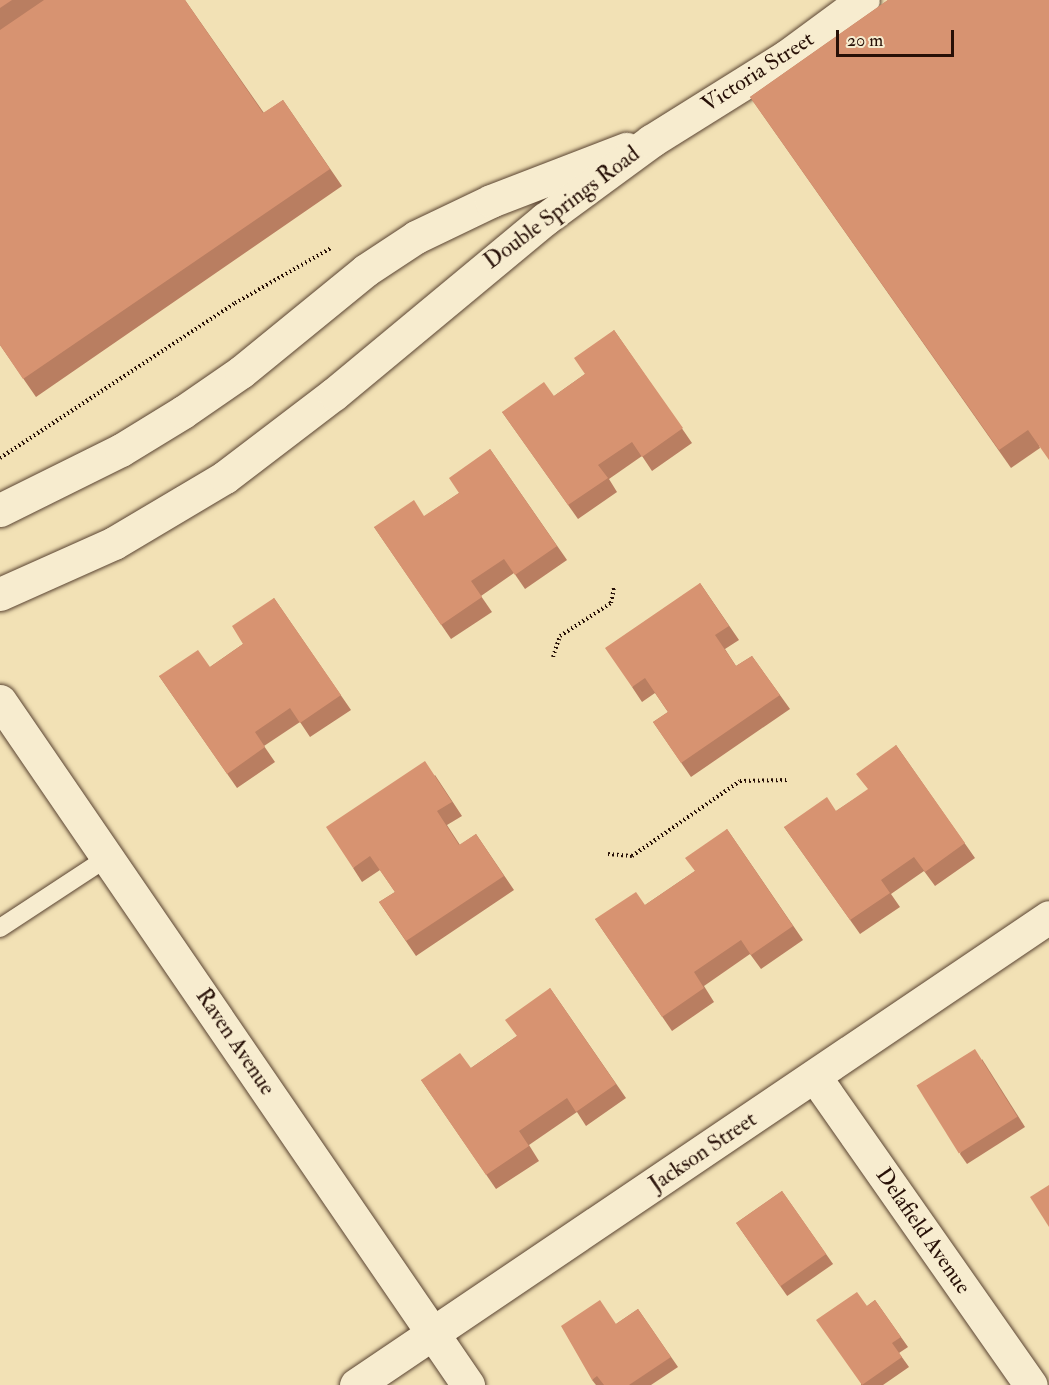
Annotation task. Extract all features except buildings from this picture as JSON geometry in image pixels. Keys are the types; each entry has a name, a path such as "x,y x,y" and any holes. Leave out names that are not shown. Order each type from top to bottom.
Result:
{"street":[{"name":"Victoria Street","path":"651,141 787,56 863,0"},
{"name":"Double Springs Road","path":"0,510 102,460 183,412 241,372 366,270 416,237 491,201 651,141"},
{"name":"Double Springs Road","path":"0,594 114,543 225,477 334,394 494,257 651,141"},
{"name":"Raven Avenue","path":"0,701 468,1385"},
{"name":"Jackson Street","path":"356,1385 816,1077 1049,917"},
{"name":"Delafield Avenue","path":"816,1077 1031,1385"}],"lane":[{"path":"0,928 108,857"}],"path":[{"path":"553,657 560,636 611,603 614,587"},
{"path":"608,854 632,856 740,781 788,780"}]}
